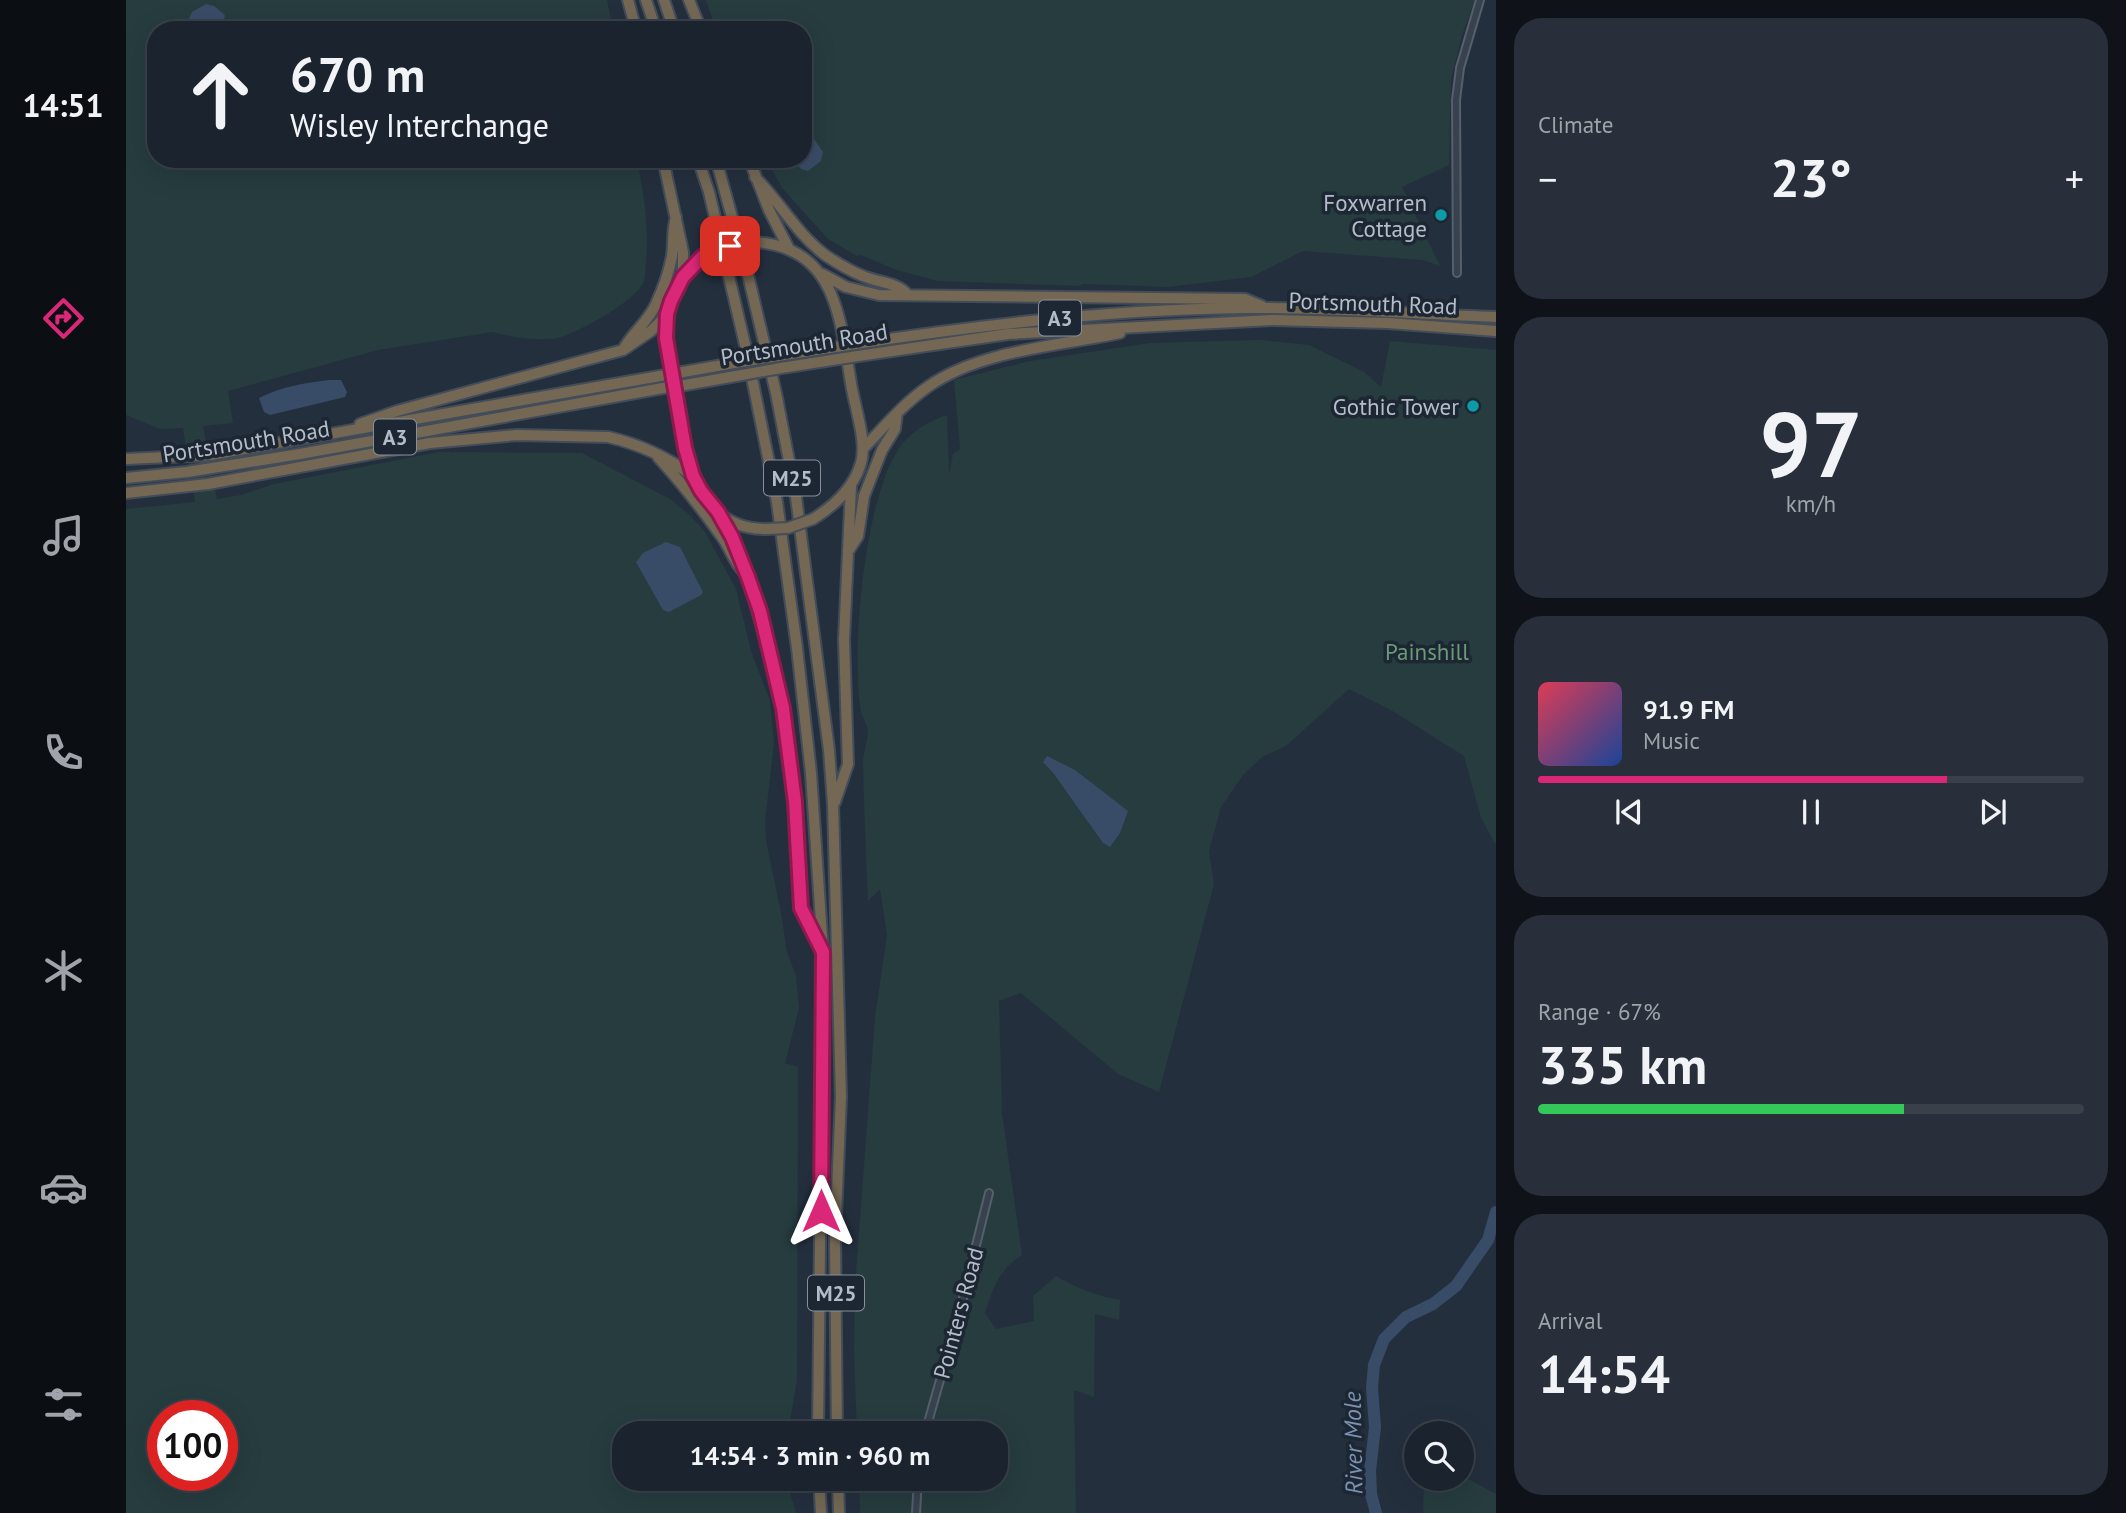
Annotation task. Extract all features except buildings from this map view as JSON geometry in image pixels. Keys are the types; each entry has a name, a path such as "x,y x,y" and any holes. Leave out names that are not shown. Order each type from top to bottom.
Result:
{"highway":[{"path":"628,0 634,21"},
{"path":"646,0 653,21"},
{"path":"664,0 671,21"},
{"path":"689,0 697,21"},
{"path":"665,168 683,252 683,277"},
{"name":"M25","path":"701,168 747,353 777,502 811,774 823,952 818,1421"},
{"name":"M25","path":"719,168 765,345 796,497 829,750 833,804 841,1097 835,1240 837,1421"},
{"path":"752,168 789,249"},
{"path":"755,177 797,229 825,254 863,276 901,287 908,295"},
{"path":"624,349 629,338 643,324 656,304 672,255 672,230 676,217"},
{"path":"718,512 740,524 766,530 789,528 813,519 829,508 851,486 861,463 863,449 835,300 822,274 805,258 789,249 752,242 709,253 692,265 683,277 667,314 666,338 685,448 693,476 732,537 748,577"},
{"name":"A3","path":"822,274 846,287 869,293 1245,299 1267,308"},
{"name":"Portsmouth Road","path":"126,459 210,454 777,356 954,329 1094,314 1267,308 1496,317"},
{"name":"A3","path":"341,431 397,411 624,349 651,331 667,314"},
{"name":"Portsmouth Road","path":"126,478 187,472 300,454 781,368 1008,334 1272,320 1324,320 1496,331"},
{"name":"A3","path":"863,449 897,413 930,385 963,368 1046,347 1157,325"},
{"name":"M25","path":"849,550 858,536 864,496 882,450 895,429 897,413"},
{"name":"A3","path":"126,493 208,484 410,446 517,435 608,437 656,454 693,476"},
{"name":"M25","path":"656,454 687,490 724,540 734,561 748,577 766,636 786,729 795,802 801,908 823,952"},
{"name":"M25","path":"833,804 848,764 844,640 851,486"},
{"path":"820,1491 821,1513"},
{"path":"838,1491 839,1513"}],"street":[{"path":"1457,273 1457,100 1461,68 1480,0"},
{"name":"Pointers Road","path":"928,1421 989,1193"},
{"path":"916,1513 917,1491"}],"green space":[{"path":"126,0 607,0 611,21 147,21 147,168 639,168 646,223 645,278 629,299 604,316 557,338 525,338 493,332 378,350 228,391 233,423 203,426 217,499 241,495 274,484 439,452 582,453 670,499 705,532 736,589 751,651 770,701 774,743 765,822 766,841 787,952 796,976 799,1008 785,1063 798,1067 797,1380 790,1421 612,1421 612,1491 790,1491 796,1513 126,1513 126,509 195,502 183,428 160,429 126,415"},
{"path":"706,0 1475,0 1462,35 1451,79 1449,165 1402,187 1440,266 1423,260 1303,251 1251,277 1168,287 937,281 894,269 861,255 857,256 828,239 782,188 771,168 812,168 812,21 713,21"},
{"name":"Painshill","path":"1261,340 1309,345 1364,372 1381,387 1390,341 1496,350 1496,845 1481,818 1464,756 1391,710 1349,689 1286,746 1262,757 1243,775 1221,807 1209,851 1214,884 1159,1092 1118,1074 1021,993 999,1001 1002,1113 1022,1255 1007,1267 998,1280 985,1313 996,1329 1034,1321 1033,1296 1056,1276 1087,1291 1120,1300 1119,1320 1095,1314 1094,1397 1074,1390 1076,1513 860,1513 859,1491 1008,1491 1008,1421 857,1421 855,1286 875,1017 887,935 880,889 868,901 863,763 868,732 861,712 858,684 862,588 873,520 891,463 903,443 924,426 947,415 949,474 953,454 960,449 954,380 1030,361 1150,343"},
{"path":"1474,1482 1496,1494 1496,1513 1423,1513 1424,1491 1474,1491"}],"water":[{"path":"206,4 214,6 225,15 223,21 188,21 192,12"},
{"path":"812,136 823,152 821,161 812,168"},
{"path":"341,380 347,392 345,397 270,415 264,412 259,398 267,394 284,388"},
{"path":"666,542 680,547 703,592 669,612 663,610 636,562 643,553"},
{"path":"1047,756 1075,770 1128,811 1120,833 1110,847 1103,843 1043,762"}],"waterway":[{"name":"River Mole","path":"1376,1513 1371,1494 1370,1471 1375,1427 1372,1388 1374,1365 1384,1339 1406,1317 1433,1304 1456,1286 1488,1240 1496,1212"}],"place":[{"name":"Foxwarren Cottage","path":"1441,215"},
{"name":"Gothic Tower","path":"1473,406"}],"route":[{"path":"730,246 703,256 683,277 667,314 666,338 685,448 693,476 732,537 748,577 760,611 783,708 795,802 801,908 823,952 821,1211"}]}
